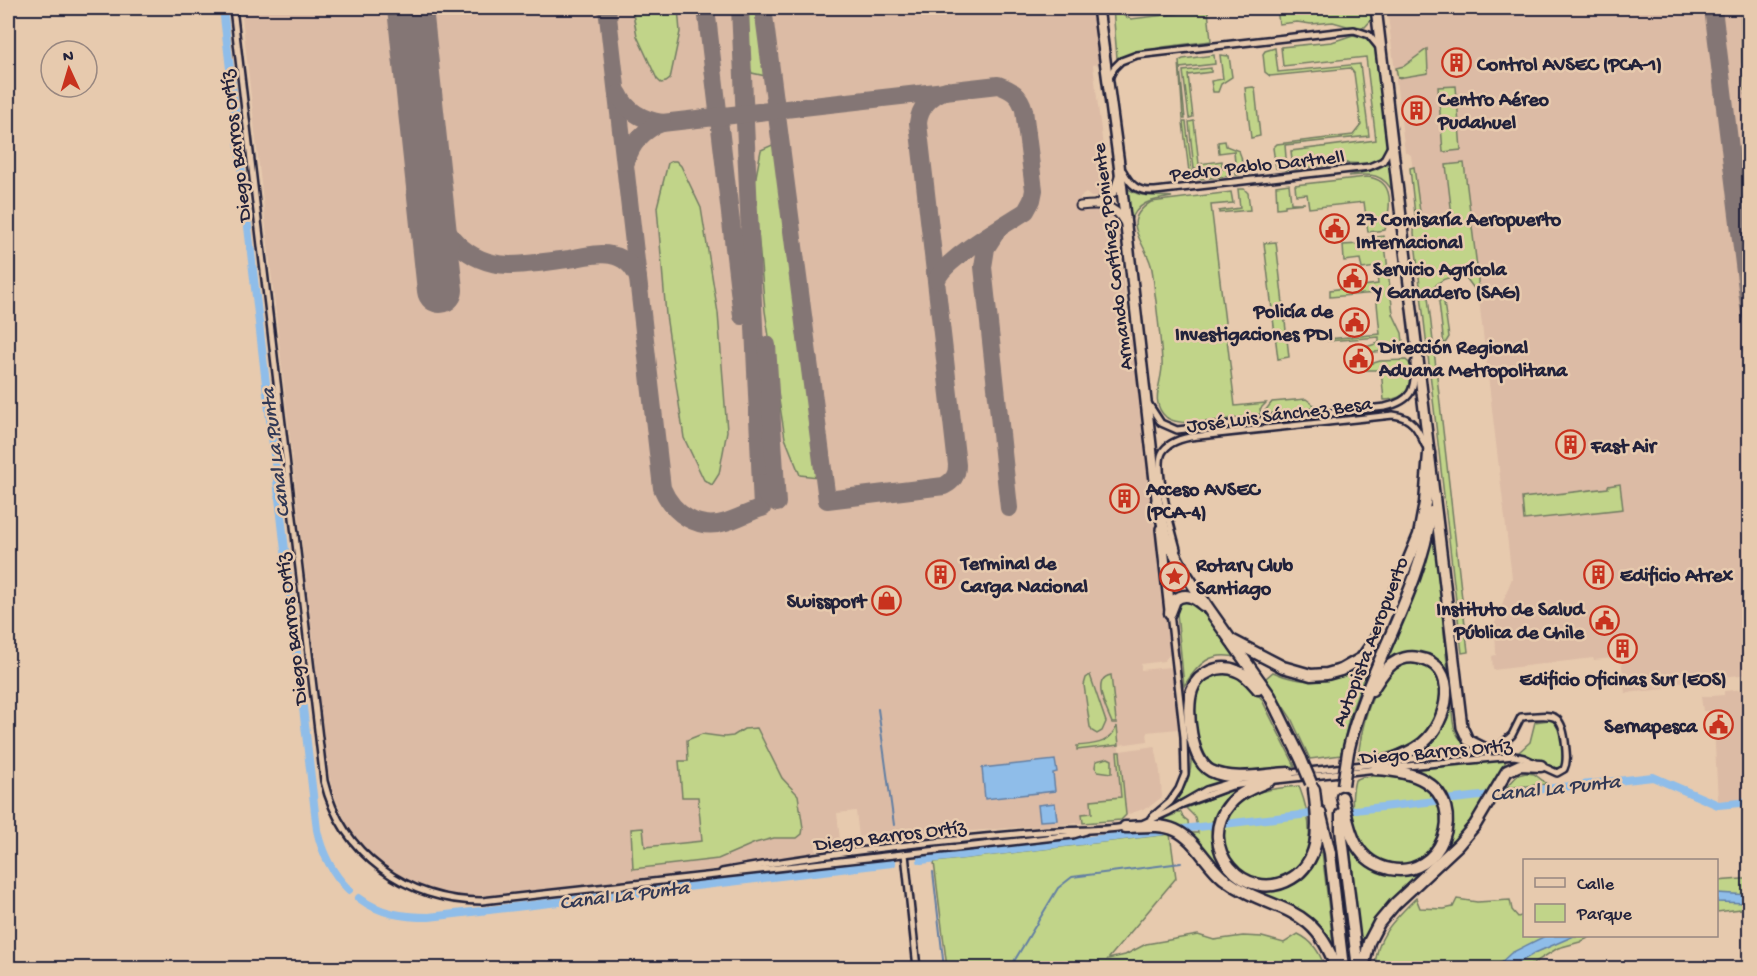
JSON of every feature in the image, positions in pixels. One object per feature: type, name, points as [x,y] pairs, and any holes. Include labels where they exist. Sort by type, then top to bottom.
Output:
[{"type":"highway","name":"Armando Cortínez Poniente","points":[[1098,8],[1170,614]]},
{"type":"highway","points":[[1376,8],[1462,727],[1468,740],[1488,750]]},
{"type":"highway","points":[[1231,640],[1284,668],[1311,675],[1334,673],[1362,658],[1376,638],[1419,535],[1425,503],[1429,453]]},
{"type":"highway","name":"Autopista Aeropuerto","points":[[1358,969],[1341,830],[1343,785],[1348,752],[1358,713],[1423,552],[1431,509],[1431,470]]},
{"type":"highway","points":[[1157,502],[1167,539],[1182,568],[1281,716],[1312,786],[1330,854],[1343,969]]},
{"type":"highway","points":[[1170,614],[1175,600],[1184,596],[1191,596],[1208,608]]},
{"type":"highway","points":[[1358,713],[1385,670],[1398,661],[1408,658],[1425,660],[1434,665],[1443,675],[1446,701],[1443,716],[1437,728],[1419,746],[1379,766]]},
{"type":"highway","points":[[1281,716],[1247,677],[1232,669],[1213,670],[1202,676],[1190,696],[1196,752],[1209,770],[1228,776],[1289,773]]},
{"type":"highway","points":[[1363,969],[1369,942],[1379,923],[1395,904],[1458,845],[1474,825],[1504,774],[1520,765],[1541,766]]},
{"type":"highway","points":[[1342,797],[1349,828],[1360,850],[1369,859],[1379,866],[1398,870],[1411,869],[1423,864],[1439,849],[1447,829],[1447,816],[1442,800],[1429,784],[1417,777],[1379,766]]},
{"type":"highway","points":[[1269,781],[1234,800],[1221,819],[1218,832],[1221,852],[1227,864],[1235,874],[1257,884],[1270,885],[1284,882],[1301,870],[1313,852],[1316,822],[1312,786]]},
{"type":"highway","points":[[1125,827],[1168,827],[1181,834],[1226,880],[1289,911],[1316,929],[1330,951],[1336,969]]},
{"type":"street","name":"Diego Barros Ortíz","points":[[233,8],[324,780],[330,802],[339,821],[364,853],[394,878],[429,894],[453,900],[499,900],[1073,835],[1086,831]]},
{"type":"street","points":[[1108,88],[1114,68],[1126,58],[1137,55],[1354,30],[1369,35],[1380,50]]},
{"type":"street","name":"Pedro Pablo Dartnell","points":[[1119,170],[1131,184],[1142,191],[1235,183],[1375,165],[1388,155],[1391,136]]},
{"type":"street","points":[[1080,206],[1102,202],[1114,192],[1119,170]]},
{"type":"street","points":[[1096,204],[1114,209],[1125,222]]},
{"type":"street","name":"José Luis Sánchez Besa","points":[[1146,398],[1161,423],[1177,430],[1385,407],[1400,402],[1412,392],[1415,382],[1415,343]]},
{"type":"street","name":"José Luis Sánchez Besa","points":[[1182,568],[1166,508],[1162,480],[1161,457],[1169,445],[1190,437],[1393,415],[1404,417],[1416,426],[1429,453]]},
{"type":"street","points":[[1142,824],[1162,810],[1179,789],[1185,774],[1184,737],[1170,614]]},
{"type":"street","name":"Diego Barros Ortíz","points":[[698,876],[796,860],[906,846],[1040,832],[1125,827],[1156,819],[1195,795],[1219,785],[1289,773],[1379,766],[1514,756],[1524,758],[1557,773],[1564,770],[1566,764],[1562,724],[1552,716],[1521,717],[1506,742],[1488,750],[1379,766],[1232,786],[1180,805]]},
{"type":"street","points":[[906,846],[917,969]]},
{"type":"shaded area","points":[[241,8],[1094,8],[1097,15],[1101,64],[1093,65],[1108,188],[1104,195],[1099,197],[1091,197],[1086,193],[1080,197],[1080,210],[1103,208],[1113,213],[1120,227],[1119,244],[1128,327],[1134,336],[1170,654],[1164,661],[1141,664],[1141,670],[1172,668],[1178,729],[1147,732],[1148,741],[1119,745],[1119,749],[1120,751],[1155,746],[1162,797],[1149,807],[1126,815],[1121,820],[942,833],[937,840],[882,846],[880,834],[859,837],[856,811],[837,813],[840,840],[816,842],[816,854],[709,870],[493,895],[457,896],[429,889],[397,875],[370,854],[347,825],[333,792],[328,772]]},
{"type":"shaded area","points":[[1387,8],[1749,8],[1749,674],[1679,682],[1678,680],[1677,682],[1665,681],[1665,689],[1625,693],[1621,657],[1594,660],[1593,658],[1493,670],[1492,656],[1496,655],[1495,623],[1512,578],[1476,274],[1419,221],[1411,155],[1405,152]]},
{"type":"shaded area","points":[[1745,689],[1746,693],[1750,693],[1749,799],[1718,801],[1714,727],[1709,727],[1708,718],[1712,717],[1711,711],[1703,711],[1701,697],[1724,695],[1724,691]]},
{"type":"green space","points":[[632,8],[678,8],[680,32],[670,79],[666,82],[661,83],[657,79],[637,36]]},
{"type":"green space","points":[[732,8],[762,8],[770,77],[752,73],[737,37]]},
{"type":"green space","points":[[1113,8],[1123,8],[1124,16],[1131,19],[1208,10],[1211,41],[1163,47],[1117,58]]},
{"type":"green space","points":[[1277,8],[1373,8],[1374,17],[1365,27],[1333,22],[1279,24]]},
{"type":"green space","points":[[1741,8],[1749,8],[1749,123],[1742,62]]},
{"type":"green space","points":[[1353,35],[1368,38],[1376,48],[1388,148],[1378,161],[1370,164],[1345,163],[1293,169],[1291,151],[1376,140],[1366,57],[1283,66],[1281,47],[1332,42]]},
{"type":"green space","points":[[1275,48],[1278,72],[1360,64],[1369,136],[1285,145],[1287,170],[1276,168],[1273,148],[1277,144],[1353,135],[1361,125],[1354,73],[1350,68],[1270,76],[1265,72],[1263,54]]},
{"type":"green space","points":[[1427,49],[1428,73],[1398,78],[1396,68],[1404,66]]},
{"type":"green space","points":[[1214,55],[1215,64],[1180,68],[1185,119],[1183,119],[1179,61]]},
{"type":"green space","points":[[1220,55],[1229,56],[1232,77],[1221,84],[1218,92],[1213,92],[1211,81],[1223,79]]},
{"type":"green space","points":[[1211,68],[1211,72],[1188,75],[1193,117],[1189,118],[1183,71]]},
{"type":"green space","points":[[1456,86],[1461,150],[1443,152],[1438,87]]},
{"type":"green space","points":[[1245,88],[1255,88],[1260,136],[1251,138]]},
{"type":"green space","points":[[1194,121],[1199,164],[1222,161],[1222,166],[1194,169],[1189,122]]},
{"type":"green space","points":[[1183,122],[1186,122],[1192,172],[1230,168],[1230,176],[1190,180]]},
{"type":"green space","points":[[1225,141],[1226,146],[1239,151],[1242,166],[1239,175],[1236,175],[1234,151],[1219,153],[1218,142]]},
{"type":"green space","points":[[777,143],[818,477],[800,475],[785,438],[765,311],[754,187],[761,150]]},
{"type":"green space","points":[[1392,157],[1394,194],[1385,182],[1375,176],[1348,176],[1383,166]]},
{"type":"green space","points":[[676,161],[681,166],[701,208],[718,313],[727,431],[719,474],[712,485],[704,480],[684,438],[666,315],[657,207],[668,163]]},
{"type":"green space","points":[[1464,163],[1478,275],[1478,294],[1467,279],[1454,277],[1439,282],[1428,297],[1468,652],[1462,653],[1414,233],[1415,215],[1410,168],[1414,167],[1421,219],[1452,215],[1446,165]]},
{"type":"green space","points":[[1366,177],[1383,183],[1387,189],[1389,205],[1385,230],[1368,232],[1364,202],[1309,208],[1307,194],[1296,195],[1295,185]]},
{"type":"green space","points":[[1289,184],[1291,203],[1305,203],[1277,208],[1276,186]]},
{"type":"green space","points":[[1126,187],[1142,195],[1172,197],[1158,199],[1141,206],[1130,223]]},
{"type":"green space","points":[[1238,189],[1244,189],[1248,193],[1250,210],[1219,213],[1219,211],[1240,208]]},
{"type":"green space","points":[[1231,192],[1233,203],[1211,205],[1235,406],[1266,403],[1260,409],[1261,414],[1211,422],[1173,421],[1166,417],[1158,404],[1162,361],[1153,274],[1135,224],[1142,209],[1151,202]]},
{"type":"green space","points":[[1384,236],[1393,314],[1402,333],[1404,350],[1359,353],[1359,349],[1379,343],[1379,337],[1328,341],[1328,339],[1380,334],[1376,293],[1330,297],[1330,290],[1378,284],[1376,267],[1362,269],[1360,259],[1344,261],[1343,245],[1360,244],[1360,239]]},
{"type":"green space","points":[[1276,242],[1289,357],[1278,359],[1264,243]]},
{"type":"green space","points":[[1443,296],[1449,337],[1444,345],[1439,302]]},
{"type":"green space","points":[[1406,360],[1410,364],[1409,385],[1404,394],[1393,399],[1384,400],[1381,370],[1361,370],[1361,367],[1380,361]]},
{"type":"green space","points":[[1306,399],[1314,405],[1314,408],[1266,414],[1265,411],[1272,402]]},
{"type":"green space","points":[[1620,484],[1623,509],[1524,520],[1522,498],[1608,488],[1608,486]]},
{"type":"green space","points":[[1434,534],[1453,722],[1458,736],[1469,747],[1409,756],[1435,736],[1445,723],[1449,707],[1447,696],[1431,658],[1418,653],[1406,654],[1383,666]]},
{"type":"green space","points":[[1184,601],[1199,607],[1239,658],[1220,656],[1206,661],[1194,671],[1184,686],[1177,613],[1180,604]]},
{"type":"green space","points":[[1414,662],[1427,667],[1435,675],[1440,685],[1442,696],[1436,720],[1419,739],[1405,747],[1358,758],[1367,714],[1379,686],[1400,666]]},
{"type":"green space","points":[[1358,668],[1366,672],[1349,718],[1341,755],[1310,759],[1291,718],[1265,679],[1273,672],[1295,679],[1327,679]]},
{"type":"green space","points":[[1217,673],[1240,677],[1261,698],[1295,766],[1234,771],[1216,767],[1209,761],[1199,742],[1194,704],[1199,683]]},
{"type":"green space","points":[[1090,675],[1106,722],[1102,731],[1097,734],[1090,727],[1084,685],[1086,678]]},
{"type":"green space","points":[[1111,675],[1117,723],[1112,723],[1101,689],[1102,682]]},
{"type":"green space","points":[[1549,720],[1556,723],[1561,740],[1562,763],[1561,767],[1557,768],[1533,761],[1519,752],[1530,742],[1535,722]]},
{"type":"green space","points":[[1117,726],[1119,745],[1077,750],[1077,746],[1095,744],[1110,737]]},
{"type":"green space","points":[[757,728],[782,778],[798,795],[802,834],[797,838],[774,838],[755,843],[718,859],[633,869],[631,829],[643,828],[645,847],[702,841],[698,797],[682,797],[679,761],[688,761],[687,740],[702,734],[733,736],[744,729]]},
{"type":"green space","points":[[1117,752],[1120,752],[1126,815],[1121,820],[1083,823],[1082,814],[1092,813],[1091,800],[1121,797]]},
{"type":"green space","points":[[1193,752],[1219,779],[1219,782],[1178,801],[1188,778]]},
{"type":"green space","points":[[1108,758],[1112,760],[1112,773],[1098,771],[1095,767],[1096,761]]},
{"type":"green space","points":[[1504,759],[1506,761],[1474,816],[1448,849],[1445,848],[1452,821],[1447,798],[1432,781],[1407,769]]},
{"type":"green space","points":[[1534,774],[1547,784],[1506,788],[1518,775]]},
{"type":"green space","points":[[1392,775],[1428,786],[1440,807],[1443,819],[1440,836],[1433,847],[1421,859],[1406,865],[1394,865],[1381,861],[1371,854],[1357,832],[1354,819],[1352,806],[1355,780],[1362,777]]},
{"type":"green space","points":[[1299,786],[1304,799],[1309,828],[1306,855],[1299,866],[1288,875],[1264,881],[1244,876],[1230,863],[1224,848],[1223,825],[1229,811],[1245,797],[1256,793]]},
{"type":"green space","points":[[1232,790],[1233,795],[1212,821],[1215,855],[1229,874],[1226,875],[1186,834],[1186,828],[1155,822],[1181,812],[1188,821],[1189,833],[1198,833],[1195,817],[1186,808]]},
{"type":"green space","points":[[1170,834],[1176,878],[1108,959],[1125,955],[1146,944],[1198,935],[1214,940],[1243,936],[1262,937],[1284,943],[1298,934],[1315,948],[1325,968],[947,968],[934,862]]},
{"type":"green space","points":[[1350,848],[1385,873],[1405,875],[1428,868],[1399,892],[1382,910],[1364,941],[1360,939]]},
{"type":"green space","points":[[1322,852],[1333,943],[1330,944],[1317,926],[1308,919],[1257,893],[1258,891],[1288,888],[1296,884],[1310,871],[1319,853]]},
{"type":"green space","points":[[1749,879],[1749,908],[1718,912],[1718,881]]},
{"type":"green space","points":[[1416,898],[1420,908],[1444,909],[1453,907],[1457,899],[1477,902],[1510,900],[1512,910],[1518,917],[1523,915],[1523,937],[1590,937],[1558,948],[1526,968],[1375,968],[1379,947],[1394,921]]},
{"type":"water","points":[[1055,760],[1057,772],[1053,773],[1055,791],[985,799],[982,768]]},
{"type":"water","points":[[1055,803],[1057,820],[1040,821],[1038,805]]},
{"type":"water","points":[[1718,893],[1749,895],[1749,903],[1718,902]]},
{"type":"water","points":[[1543,937],[1572,937],[1535,953],[1510,968],[1495,968],[1511,953]]},
{"type":"waterway","name":"Canal La Punta","points":[[223,8],[317,830],[329,863],[349,890]]},
{"type":"waterway","points":[[878,709],[894,825]]},
{"type":"waterway","name":"Canal La Punta","points":[[1355,810],[1653,777],[1718,805],[1750,802]]},
{"type":"waterway","name":"Canal La Punta","points":[[921,860],[1309,814]]},
{"type":"waterway","name":"Canal La Punta","points":[[359,898],[375,908],[392,913],[429,917],[892,863]]},
{"type":"waterway","points":[[1010,968],[1058,888],[1072,877],[1181,863]]},
{"type":"waterway","points":[[933,872],[944,968]]},
{"type":"taxiway","points":[[607,8],[662,488],[680,513],[696,522],[706,524],[731,520],[762,508],[740,8]]},
{"type":"taxiway","points":[[706,8],[742,316]]},
{"type":"taxiway","points":[[763,8],[827,500],[944,486],[952,480],[956,472],[918,123],[927,102],[946,90]]},
{"type":"taxiway","points":[[1713,8],[1750,314]]},
{"type":"taxiway","points":[[619,94],[626,106],[636,114],[662,123],[998,85],[1011,91],[1018,97],[1024,110],[1034,190],[1032,200],[1026,211],[963,253],[942,272],[937,280]]},
{"type":"taxiway","points":[[626,162],[639,138],[649,129],[662,123]]},
{"type":"taxiway","points":[[431,192],[435,207],[448,232],[457,243],[480,259],[517,265],[606,254],[624,260],[631,266],[638,278]]},
{"type":"taxiway","points":[[995,234],[986,248],[983,267],[1009,508]]},
{"type":"taxiway","points":[[762,483],[767,496],[777,503],[767,345]]},
{"type":"runway","points":[[410,8],[440,290]]},
{"type":"place","name":"Control AVSEC (PCA-1)","points":[[1456,63]]},
{"type":"place","name":"Centro Aéreo Pudahuel","points":[[1417,110]]},
{"type":"place","name":"27 Comisaría Aeropuerto Internacional","points":[[1335,229]]},
{"type":"place","name":"Servicio Agrícola Y Ganadero (SAG)","points":[[1352,279]]},
{"type":"place","name":"Policía de Investigaciones PDI","points":[[1354,322]]},
{"type":"place","name":"Dirección Regional Aduana Metropolitana","points":[[1358,358]]},
{"type":"place","name":"Fast Air","points":[[1570,445]]},
{"type":"place","name":"Acceso AVSEC (PCA-4)","points":[[1125,499]]},
{"type":"place","name":"Terminal de Carga Nacional","points":[[940,574]]},
{"type":"place","name":"Edificio Atrex","points":[[1599,574]]},
{"type":"place","name":"Rotary Club Santiago","points":[[1175,576]]},
{"type":"place","name":"Swissport","points":[[887,600]]},
{"type":"place","name":"Instituto de Salud Pública de Chile","points":[[1605,620]]},
{"type":"place","name":"Edificio Oficinas Sur (EOS)","points":[[1623,648]]},
{"type":"place","name":"Sernapesca","points":[[1718,725]]}]
